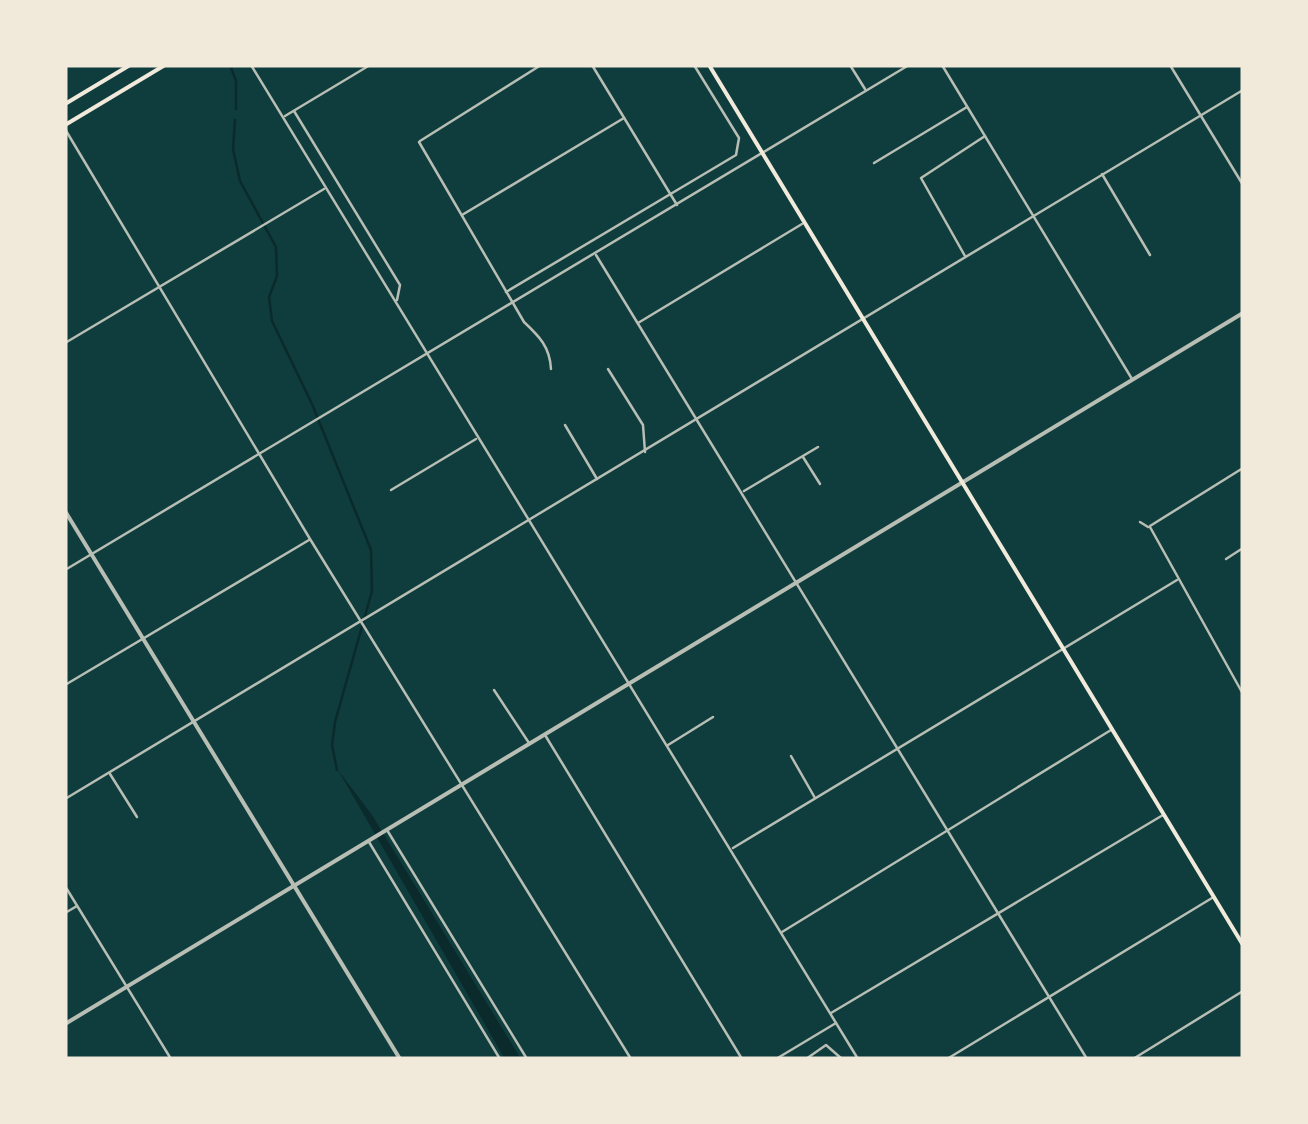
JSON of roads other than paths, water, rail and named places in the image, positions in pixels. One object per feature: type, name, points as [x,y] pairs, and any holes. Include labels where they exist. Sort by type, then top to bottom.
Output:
[{"type":"main road","points":[[65,104],[130,65]]},
{"type":"main road","points":[[65,127],[164,65]]},
{"type":"main road","points":[[709,65],[1243,945]]},
{"type":"street","points":[[251,65],[858,1059]]},
{"type":"street","points":[[283,117],[370,65]]},
{"type":"street","points":[[540,65],[416,142],[506,292],[542,340],[550,354],[551,369]]},
{"type":"street","points":[[592,65],[677,204]]},
{"type":"street","points":[[506,292],[739,151],[739,138],[694,65]]},
{"type":"street","points":[[850,65],[866,92]]},
{"type":"street","points":[[65,570],[910,65]]},
{"type":"street","points":[[942,65],[1132,379]]},
{"type":"street","points":[[1170,65],[1243,185]]},
{"type":"street","points":[[65,799],[1243,90]]},
{"type":"street","points":[[874,163],[968,106]]},
{"type":"street","points":[[294,111],[400,285],[396,303]]},
{"type":"street","points":[[460,216],[624,118]]},
{"type":"street","points":[[65,127],[310,539],[631,1059]]},
{"type":"street","points":[[966,257],[921,178],[986,136]]},
{"type":"street","points":[[1102,172],[1150,255]]},
{"type":"street","points":[[65,343],[326,189]]},
{"type":"street","points":[[636,324],[806,222]]},
{"type":"street","points":[[595,254],[789,573],[798,580],[1087,1059]]},
{"type":"street","points":[[65,1024],[1243,313]]},
{"type":"street","points":[[608,369],[642,425],[645,452]]},
{"type":"street","points":[[565,425],[598,480]]},
{"type":"street","points":[[390,490],[478,438]]},
{"type":"street","points":[[743,492],[818,447]]},
{"type":"street","points":[[802,456],[820,484]]},
{"type":"street","points":[[1150,527],[1243,468]]},
{"type":"street","points":[[65,511],[400,1059]]},
{"type":"street","points":[[1140,522],[1150,527],[1243,694]]},
{"type":"street","points":[[65,685],[310,539]]},
{"type":"street","points":[[1226,558],[1243,548]]},
{"type":"street","points":[[731,849],[1177,580]]},
{"type":"street","points":[[494,690],[529,744]]},
{"type":"street","points":[[668,744],[714,717]]},
{"type":"street","points":[[782,932],[1112,729]]},
{"type":"street","points":[[544,734],[742,1059]]},
{"type":"street","points":[[791,756],[815,798]]},
{"type":"street","points":[[109,772],[138,817]]},
{"type":"street","points":[[832,1013],[1164,814]]},
{"type":"street","points":[[385,831],[527,1059]]},
{"type":"street","points":[[369,841],[500,1059]]},
{"type":"street","points":[[65,886],[171,1059]]},
{"type":"street","points":[[947,1059],[1214,897]]},
{"type":"street","points":[[65,913],[78,906]]},
{"type":"street","points":[[1133,1059],[1243,991]]},
{"type":"street","points":[[776,1059],[837,1022]]},
{"type":"street","points":[[807,1059],[826,1045],[842,1059]]},
{"type":"water","points":[[338,770],[372,815],[521,1059],[505,1059]]},
{"type":"waterway","points":[[230,65],[236,81],[236,109]]},
{"type":"waterway","points":[[235,120],[233,149],[240,181],[276,247],[277,276],[269,297],[272,321],[312,404],[371,550],[372,591],[335,722],[332,745],[337,770]]}]
